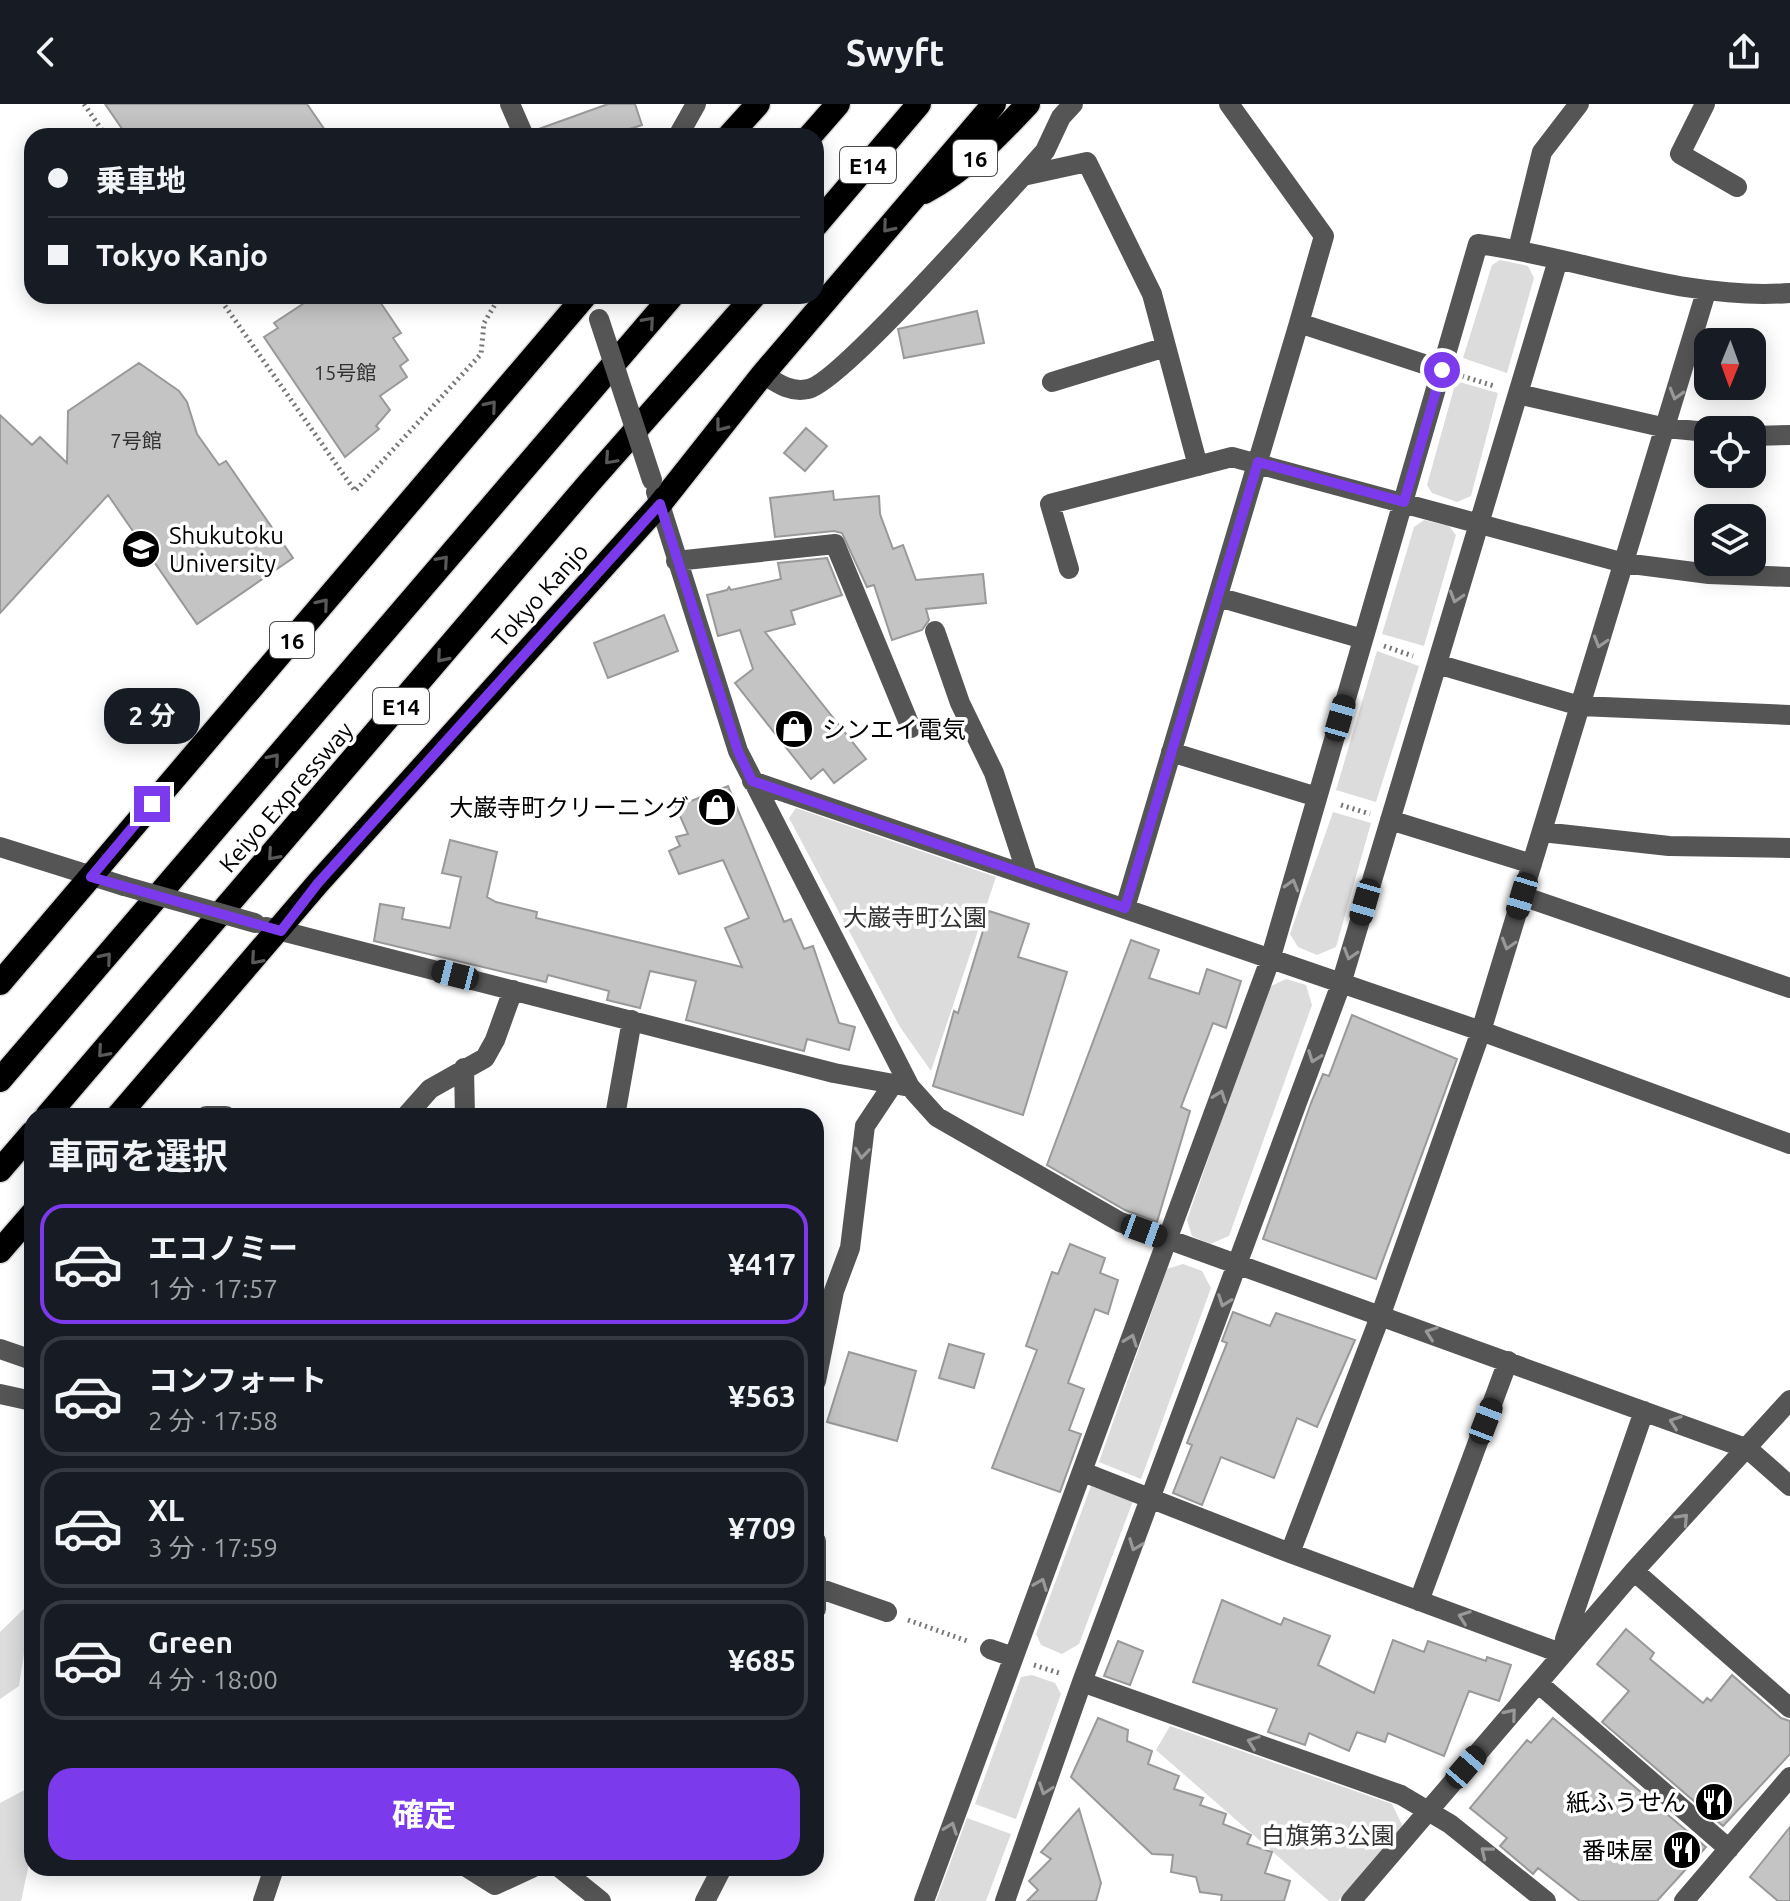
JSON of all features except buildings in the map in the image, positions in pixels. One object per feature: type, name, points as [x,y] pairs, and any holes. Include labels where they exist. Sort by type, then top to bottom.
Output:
[{"type":"highway","points":[[736,128],[758,104]]},
{"type":"highway","name":"E14","points":[[817,128],[838,104]]},
{"type":"highway","name":"E14","points":[[824,216],[919,104]]},
{"type":"highway","name":"Tokyo Kanjo","points":[[824,302],[994,104]]},
{"type":"highway","name":"16","points":[[912,199],[952,178],[1028,104]]},
{"type":"highway","name":"16","points":[[0,983],[578,304]]},
{"type":"highway","name":"Keiyo Expressway","points":[[0,1080],[665,304]]},
{"type":"highway","name":"Keiyo Expressway","points":[[54,1108],[589,483],[747,304]]},
{"type":"highway","name":"Tokyo Kanjo","points":[[125,1108],[281,931],[329,871],[660,504],[823,304]]},
{"type":"highway","points":[[0,1170],[24,1142]]},
{"type":"highway","points":[[0,1251],[24,1223]]},
{"type":"street","points":[[510,104],[520,128]]},
{"type":"street","points":[[682,128],[696,104]]},
{"type":"street","points":[[763,374],[781,386],[796,390],[811,389],[823,382],[886,324],[1023,176],[1045,151],[1061,117],[1073,104]]},
{"type":"street","points":[[1125,908],[1324,236],[1229,104]]},
{"type":"street","points":[[1518,249],[1542,152],[1579,104]]},
{"type":"street","points":[[1705,104],[1680,154],[1737,187]]},
{"type":"street","points":[[1023,176],[1087,162],[1152,294],[1198,466]]},
{"type":"street","points":[[924,1901],[1270,960],[1478,244],[1518,249],[1706,292],[1790,293]]},
{"type":"street","points":[[1005,1901],[1082,1682],[1153,1499],[1341,984],[1558,260]]},
{"type":"street","points":[[1290,1553],[1381,1314],[1481,1031],[1706,292]]},
{"type":"street","points":[[594,304],[738,751],[901,1085],[937,1117],[1120,1222],[1748,1449],[1790,1486]]},
{"type":"street","points":[[1299,323],[1442,370]]},
{"type":"street","points":[[1052,382],[1166,347]]},
{"type":"street","points":[[1518,394],[1666,428],[1694,431]]},
{"type":"street","points":[[1766,436],[1790,435]]},
{"type":"street","points":[[1069,569],[1050,504],[1232,457],[1624,563],[1709,574],[1790,577]]},
{"type":"street","points":[[676,561],[835,544],[911,728]]},
{"type":"street","points":[[1218,597],[1363,639]]},
{"type":"street","points":[[935,631],[960,703],[994,773],[1027,874]]},
{"type":"street","points":[[1437,664],[1580,706],[1790,715]]},
{"type":"street","points":[[1171,752],[1317,797]]},
{"type":"street","points":[[752,781],[1481,1031],[1790,1144]]},
{"type":"street","points":[[1390,820],[1532,864]]},
{"type":"street","points":[[1542,832],[1669,846],[1790,848]]},
{"type":"street","points":[[0,847],[91,877],[281,931],[834,1073],[901,1085]]},
{"type":"street","points":[[1522,896],[1790,988]]},
{"type":"street","points":[[413,1108],[430,1089],[485,1058],[513,990]]},
{"type":"street","points":[[616,1108],[632,1020]]},
{"type":"street","points":[[464,1068],[465,1108]]},
{"type":"street","points":[[824,1341],[834,1291],[850,1248],[865,1126],[901,1085]]},
{"type":"street","points":[[0,1349],[24,1357]]},
{"type":"street","points":[[1419,1601],[1508,1361]]},
{"type":"street","points":[[0,1394],[24,1399]]},
{"type":"street","points":[[1351,1901],[1634,1571],[1790,1400]]},
{"type":"street","points":[[1563,1654],[1565,1639],[1644,1411]]},
{"type":"street","points":[[1083,1472],[1563,1654]]},
{"type":"street","points":[[1634,1571],[1790,1708]]},
{"type":"street","points":[[824,1590],[887,1612]]},
{"type":"street","points":[[990,1649],[1013,1657]]},
{"type":"street","points":[[1082,1682],[1401,1795],[1430,1810],[1546,1901]]},
{"type":"street","points":[[1538,1683],[1729,1849]]},
{"type":"street","points":[[1684,1901],[1790,1777]]},
{"type":"street","points":[[263,1901],[271,1876]]},
{"type":"street","points":[[481,1876],[495,1885],[515,1876]]},
{"type":"street","points":[[570,1876],[601,1901]]},
{"type":"street","points":[[705,1901],[718,1876]]},
{"type":"path","points":[[84,104],[100,128]]},
{"type":"path","points":[[224,304],[355,491],[481,354],[484,323],[495,304]]},
{"type":"path","points":[[1442,370],[1518,394]]},
{"type":"path","points":[[1363,639],[1437,664]]},
{"type":"path","points":[[1317,797],[1390,820]]},
{"type":"path","points":[[887,1612],[990,1649]]},
{"type":"path","points":[[1013,1657],[1082,1682]]},
{"type":"green space","points":[[1500,260],[1528,266],[1534,278],[1507,373],[1463,358],[1492,265]]},
{"type":"green space","points":[[1456,381],[1498,393],[1471,496],[1457,502],[1432,493],[1427,485]]},
{"type":"green space","points":[[1424,520],[1449,526],[1456,535],[1424,646],[1382,634],[1414,527]]},
{"type":"green space","points":[[1377,651],[1419,666],[1376,802],[1336,790]]},
{"type":"green space","name":"大巌寺町公園","points":[[796,808],[996,877],[931,1071],[900,1027],[789,818]]},
{"type":"green space","points":[[1333,812],[1371,823],[1336,947],[1317,955],[1298,947],[1290,934]]},
{"type":"green space","points":[[1286,979],[1306,985],[1312,1005],[1229,1236],[1210,1244],[1192,1236],[1187,1220],[1267,988]]},
{"type":"green space","points":[[1183,1264],[1202,1271],[1211,1288],[1141,1479],[1099,1462],[1167,1269]]},
{"type":"green space","points":[[1091,1486],[1133,1501],[1079,1644],[1062,1654],[1041,1645],[1036,1634]]},
{"type":"green space","points":[[24,1609],[24,1653],[19,1686],[0,1699],[0,1632]]},
{"type":"green space","points":[[1032,1675],[1055,1683],[1061,1694],[1016,1819],[975,1804],[1021,1677]]},
{"type":"green space","name":"白旗第3公園","points":[[1170,1726],[1392,1804],[1403,1827],[1338,1901],[1329,1901],[1156,1750]]},
{"type":"green space","points":[[24,1790],[26,1876],[21,1901],[0,1901],[0,1803]]},
{"type":"green space","points":[[967,1818],[1011,1834],[986,1901],[936,1901]]},
{"type":"place","name":"Shukutoku University","points":[[141,549]]},
{"type":"place","name":"シンエイ電気","points":[[794,729]]},
{"type":"place","name":"大巌寺町クリーニング","points":[[717,807]]},
{"type":"place","name":"紙ふうせん","points":[[1714,1802]]},
{"type":"place","name":"番味屋","points":[[1682,1850]]},
{"type":"route","points":[[152,804],[91,877],[281,931],[318,883],[660,504],[738,751],[752,781],[1125,908],[1258,462],[1404,502],[1442,370]]}]
